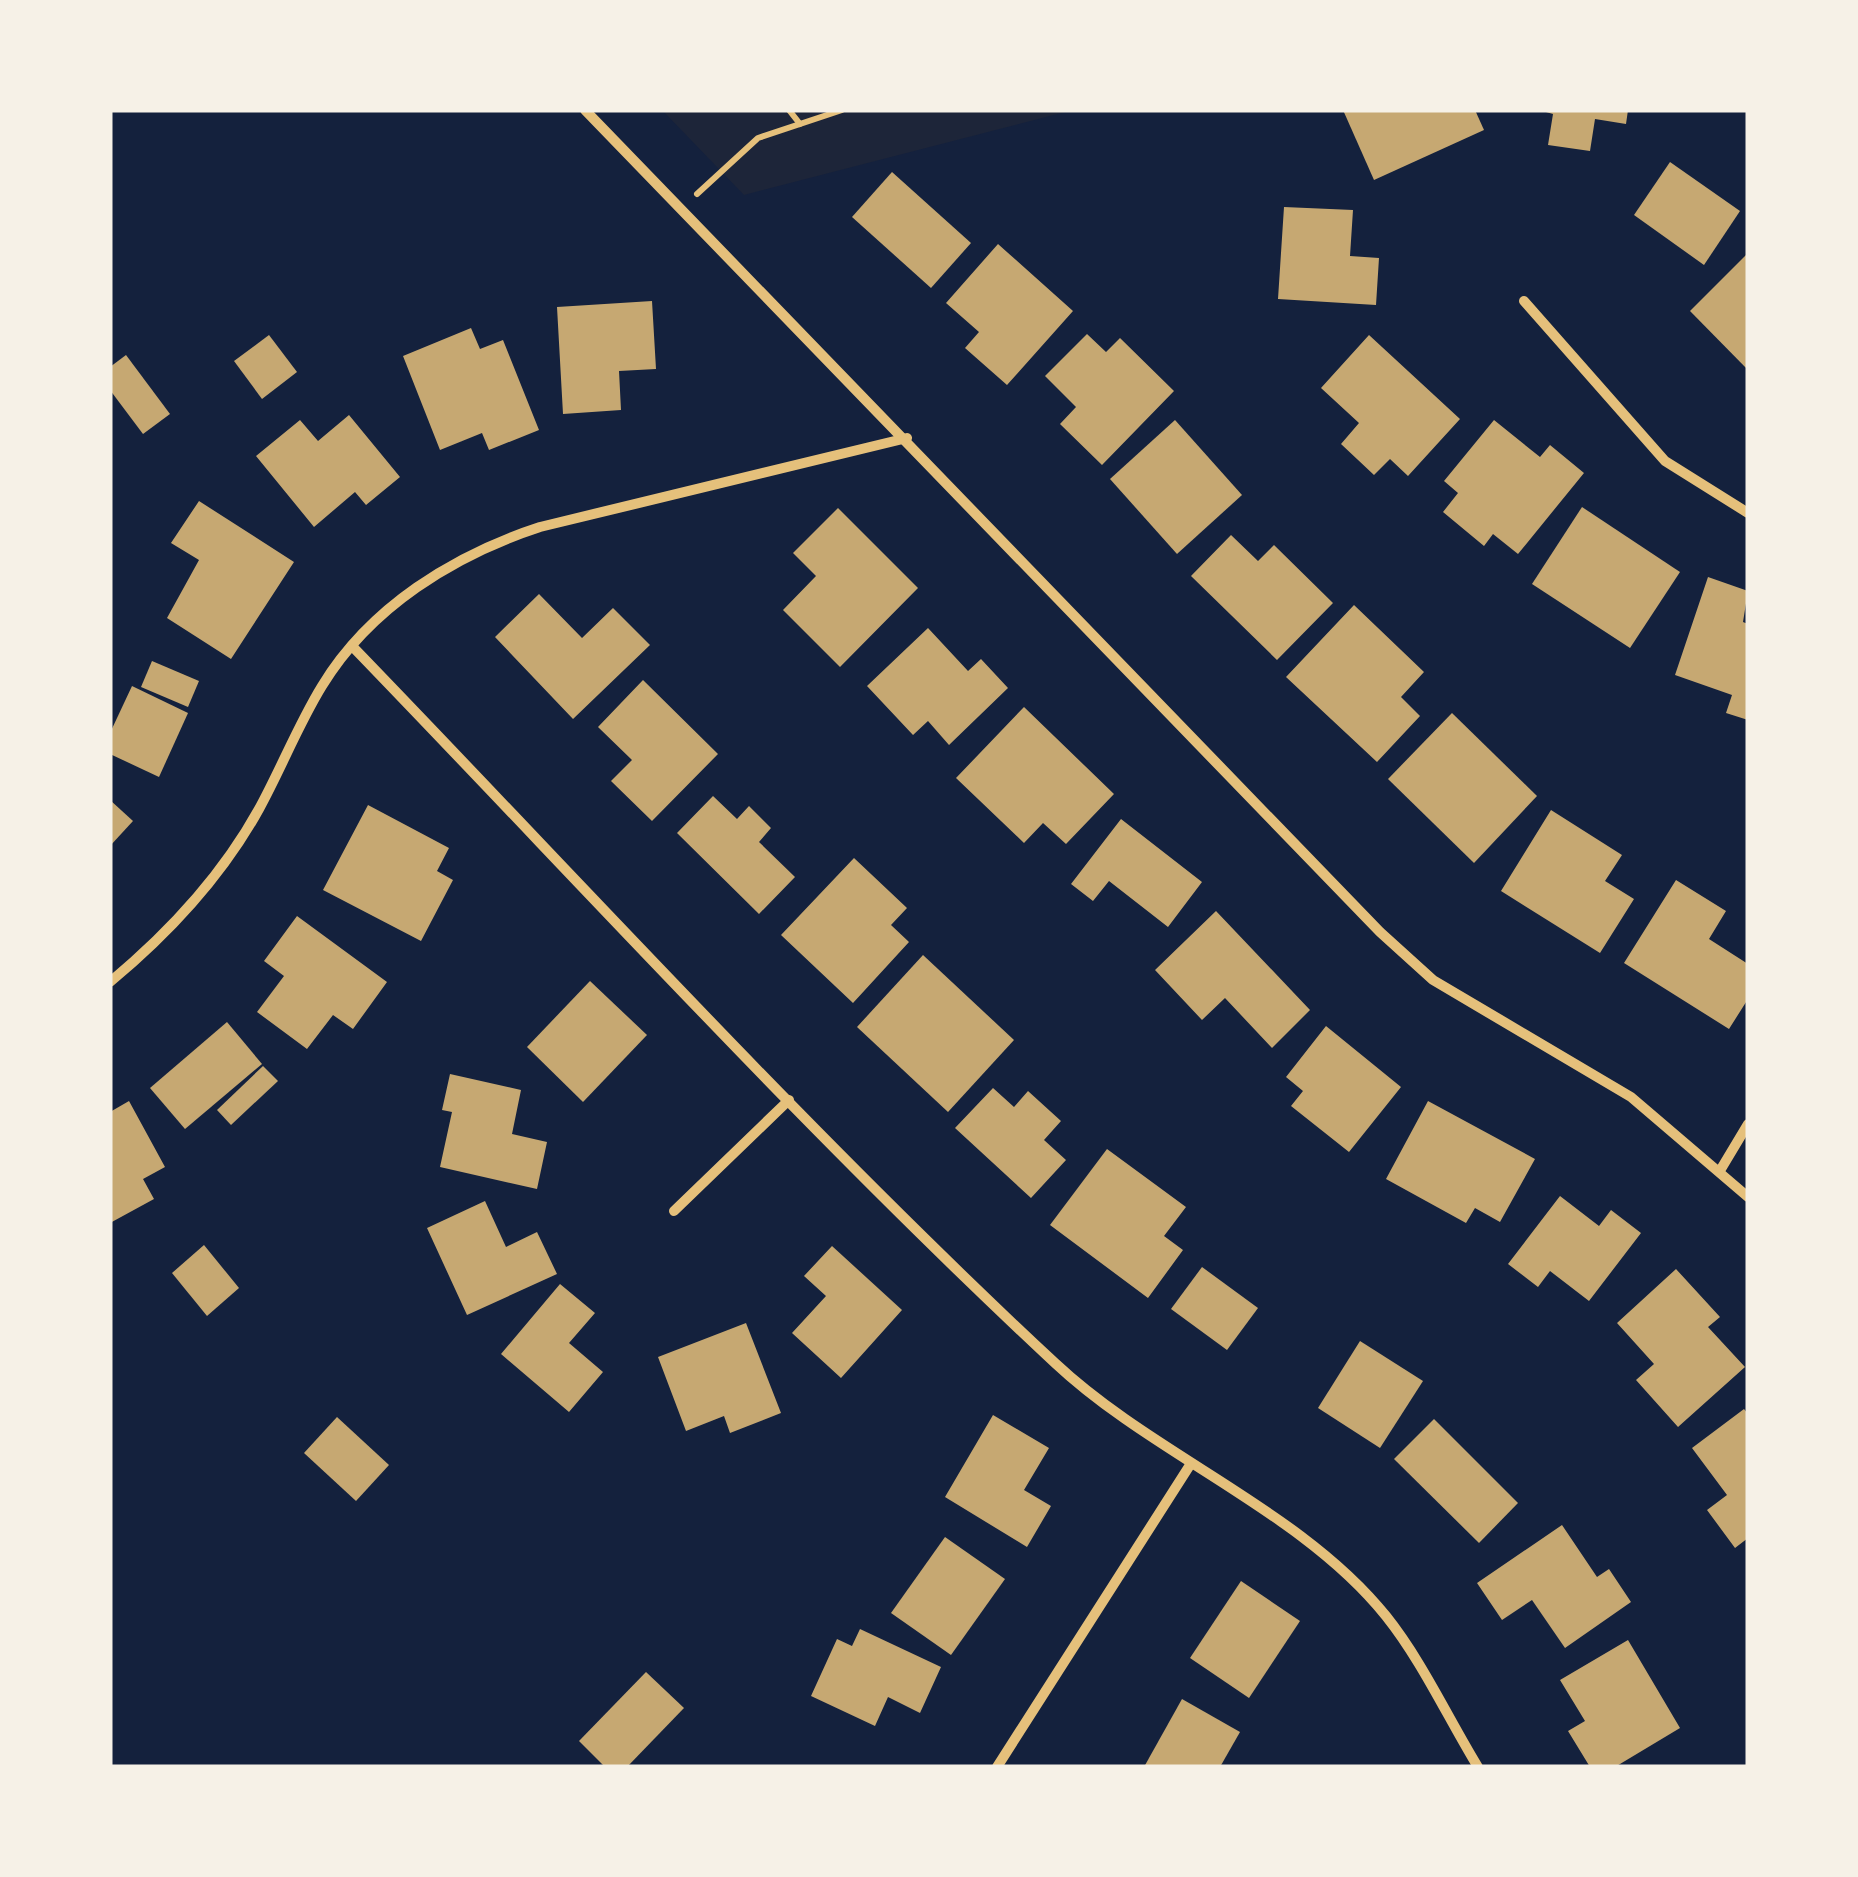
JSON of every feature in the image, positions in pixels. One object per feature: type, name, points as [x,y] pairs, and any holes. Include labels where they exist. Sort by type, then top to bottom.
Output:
[{"type":"street","points":[[586,110],[907,438],[1380,932],[1433,980],[1631,1097],[1748,1197]]},
{"type":"street","points":[[1524,301],[1665,461],[1748,513]]},
{"type":"street","points":[[110,982],[186,911],[225,862],[258,810],[322,685],[352,646],[372,623],[433,574],[503,539],[907,438]]},
{"type":"street","points":[[352,646],[789,1100],[1058,1366],[1190,1466],[1296,1535],[1386,1616],[1478,1767]]},
{"type":"street","points":[[674,1211],[789,1100]]},
{"type":"street","points":[[1721,1170],[1748,1124]]},
{"type":"street","points":[[997,1767],[1190,1466]]},
{"type":"path","points":[[789,110],[800,124]]},
{"type":"path","points":[[682,208],[758,138],[842,110]]},
{"type":"shaded area","points":[[662,110],[1073,110],[744,195]]},
{"type":"building","points":[[1343,110],[1475,110],[1484,130],[1374,180]]},
{"type":"building","points":[[1539,110],[1628,110],[1626,124],[1595,119],[1590,151],[1548,145],[1553,114]]},
{"type":"building","points":[[1670,162],[1740,211],[1704,265],[1634,215]]},
{"type":"building","points":[[892,172],[971,243],[931,288],[852,217]]},
{"type":"building","points":[[1284,207],[1353,210],[1350,256],[1379,258],[1376,305],[1278,299]]},
{"type":"building","points":[[998,244],[1073,311],[1007,385],[965,348],[979,332],[946,303]]},
{"type":"building","points":[[1748,253],[1748,370],[1690,311]]},
{"type":"building","points":[[652,301],[656,369],[619,371],[621,410],[563,414],[557,307]]},
{"type":"building","points":[[471,328],[480,349],[503,340],[539,430],[489,450],[482,433],[440,450],[403,356]]},
{"type":"building","points":[[1087,334],[1106,352],[1120,338],[1174,391],[1102,465],[1060,424],[1076,407],[1045,376]]},
{"type":"building","points":[[269,335],[297,372],[262,399],[234,361]]},
{"type":"building","points":[[1369,335],[1460,419],[1408,476],[1390,459],[1374,475],[1341,444],[1359,423],[1321,388]]},
{"type":"building","points":[[126,355],[170,414],[143,434],[110,390],[110,367]]},
{"type":"building","points":[[349,415],[400,477],[366,505],[355,492],[314,527],[256,456],[300,420],[318,441]]},
{"type":"building","points":[[1175,420],[1242,495],[1177,554],[1110,479]]},
{"type":"building","points":[[1494,420],[1540,457],[1550,445],[1584,473],[1518,554],[1493,534],[1484,546],[1443,512],[1458,493],[1444,481]]},
{"type":"building","points":[[199,501],[294,562],[231,659],[167,618],[199,560],[171,543]]},
{"type":"building","points":[[1582,507],[1680,572],[1630,648],[1532,584]]},
{"type":"building","points":[[838,508],[918,588],[840,667],[783,610],[816,576],[793,553]]},
{"type":"building","points":[[1231,535],[1258,561],[1274,545],[1333,603],[1277,660],[1191,576]]},
{"type":"building","points":[[1708,577],[1748,591],[1743,622],[1748,624],[1748,720],[1726,713],[1732,695],[1675,675]]},
{"type":"building","points":[[539,594],[582,638],[613,608],[650,645],[573,719],[495,637]]},
{"type":"building","points":[[1354,605],[1424,672],[1401,697],[1420,716],[1377,762],[1286,677]]},
{"type":"building","points":[[928,628],[968,671],[981,659],[1008,688],[949,745],[928,721],[913,735],[867,686]]},
{"type":"building","points":[[152,661],[199,681],[188,707],[141,687]]},
{"type":"building","points":[[643,680],[718,754],[652,821],[611,781],[632,760],[598,727]]},
{"type":"building","points":[[132,686],[188,713],[159,777],[110,754],[110,733]]},
{"type":"building","points":[[1024,707],[1114,794],[1066,844],[1043,823],[1024,843],[956,778]]},
{"type":"building","points":[[1452,713],[1537,796],[1474,863],[1388,779]]},
{"type":"building","points":[[713,796],[737,819],[749,806],[771,828],[759,842],[795,877],[759,914],[677,833]]},
{"type":"building","points":[[110,800],[133,821],[110,846]]},
{"type":"building","points":[[368,805],[449,848],[437,871],[453,880],[421,941],[323,890]]},
{"type":"building","points":[[1551,810],[1622,855],[1605,881],[1634,899],[1600,953],[1501,891]]},
{"type":"building","points":[[1121,819],[1202,882],[1168,927],[1109,881],[1093,901],[1071,884]]},
{"type":"building","points":[[854,858],[907,908],[891,925],[909,942],[853,1003],[781,935]]},
{"type":"building","points":[[1676,880],[1726,911],[1709,939],[1748,964],[1748,999],[1729,1029],[1624,963]]},
{"type":"building","points":[[1216,911],[1310,1010],[1272,1048],[1225,998],[1202,1020],[1155,970]]},
{"type":"building","points":[[297,916],[387,982],[353,1029],[333,1015],[307,1049],[257,1012],[284,976],[264,961]]},
{"type":"building","points":[[923,955],[1014,1040],[948,1112],[857,1027]]},
{"type":"building","points":[[590,981],[647,1035],[583,1102],[527,1047]]},
{"type":"building","points":[[227,1022],[262,1064],[185,1129],[150,1088]]},
{"type":"building","points":[[1326,1026],[1401,1087],[1349,1152],[1291,1106],[1303,1091],[1286,1077]]},
{"type":"building","points":[[263,1066],[278,1081],[231,1125],[217,1110]]},
{"type":"building","points":[[450,1074],[521,1090],[512,1134],[547,1142],[537,1189],[440,1167],[452,1112],[442,1110]]},
{"type":"building","points":[[993,1088],[1014,1107],[1028,1091],[1061,1121],[1044,1140],[1066,1160],[1031,1198],[955,1128]]},
{"type":"building","points":[[129,1101],[165,1167],[143,1179],[154,1199],[110,1223],[110,1112]]},
{"type":"building","points":[[1428,1101],[1535,1159],[1500,1222],[1475,1208],[1466,1223],[1386,1179]]},
{"type":"building","points":[[1107,1149],[1186,1207],[1164,1236],[1183,1250],[1148,1298],[1050,1225]]},
{"type":"building","points":[[1560,1196],[1599,1226],[1611,1210],[1641,1233],[1589,1301],[1550,1271],[1538,1287],[1508,1264]]},
{"type":"building","points":[[485,1201],[506,1247],[537,1232],[557,1274],[467,1315],[427,1228]]},
{"type":"building","points":[[204,1245],[239,1288],[207,1316],[172,1273]]},
{"type":"building","points":[[832,1246],[902,1310],[841,1378],[792,1333],[826,1296],[804,1276]]},
{"type":"building","points":[[1202,1267],[1258,1308],[1227,1350],[1171,1309]]},
{"type":"building","points":[[1676,1269],[1720,1317],[1708,1327],[1745,1367],[1678,1427],[1636,1380],[1654,1364],[1617,1323]]},
{"type":"building","points":[[560,1284],[595,1313],[569,1343],[603,1372],[569,1412],[501,1354]]},
{"type":"building","points":[[746,1323],[781,1413],[730,1433],[724,1416],[686,1431],[658,1357]]},
{"type":"building","points":[[1360,1341],[1423,1381],[1380,1448],[1318,1408]]},
{"type":"building","points":[[1744,1409],[1748,1414],[1748,1538],[1735,1548],[1707,1510],[1727,1495],[1692,1448]]},
{"type":"building","points":[[993,1415],[1049,1448],[1024,1490],[1051,1506],[1027,1547],[945,1497]]},
{"type":"building","points":[[337,1417],[389,1465],[356,1501],[304,1453]]},
{"type":"building","points":[[1434,1419],[1518,1503],[1479,1543],[1394,1459]]},
{"type":"building","points":[[1562,1525],[1597,1577],[1609,1569],[1631,1602],[1565,1648],[1532,1600],[1502,1620],[1477,1583]]},
{"type":"building","points":[[945,1537],[1005,1579],[951,1655],[891,1613]]},
{"type":"building","points":[[1241,1581],[1300,1621],[1249,1698],[1190,1658]]},
{"type":"building","points":[[860,1629],[941,1667],[920,1713],[888,1697],[875,1726],[811,1696],[837,1639],[852,1646]]},
{"type":"building","points":[[1628,1640],[1680,1728],[1615,1767],[1590,1767],[1568,1731],[1585,1721],[1560,1680]]},
{"type":"building","points":[[646,1672],[684,1708],[627,1767],[605,1767],[579,1741]]},
{"type":"building","points":[[1182,1699],[1240,1732],[1220,1767],[1144,1767]]}]
